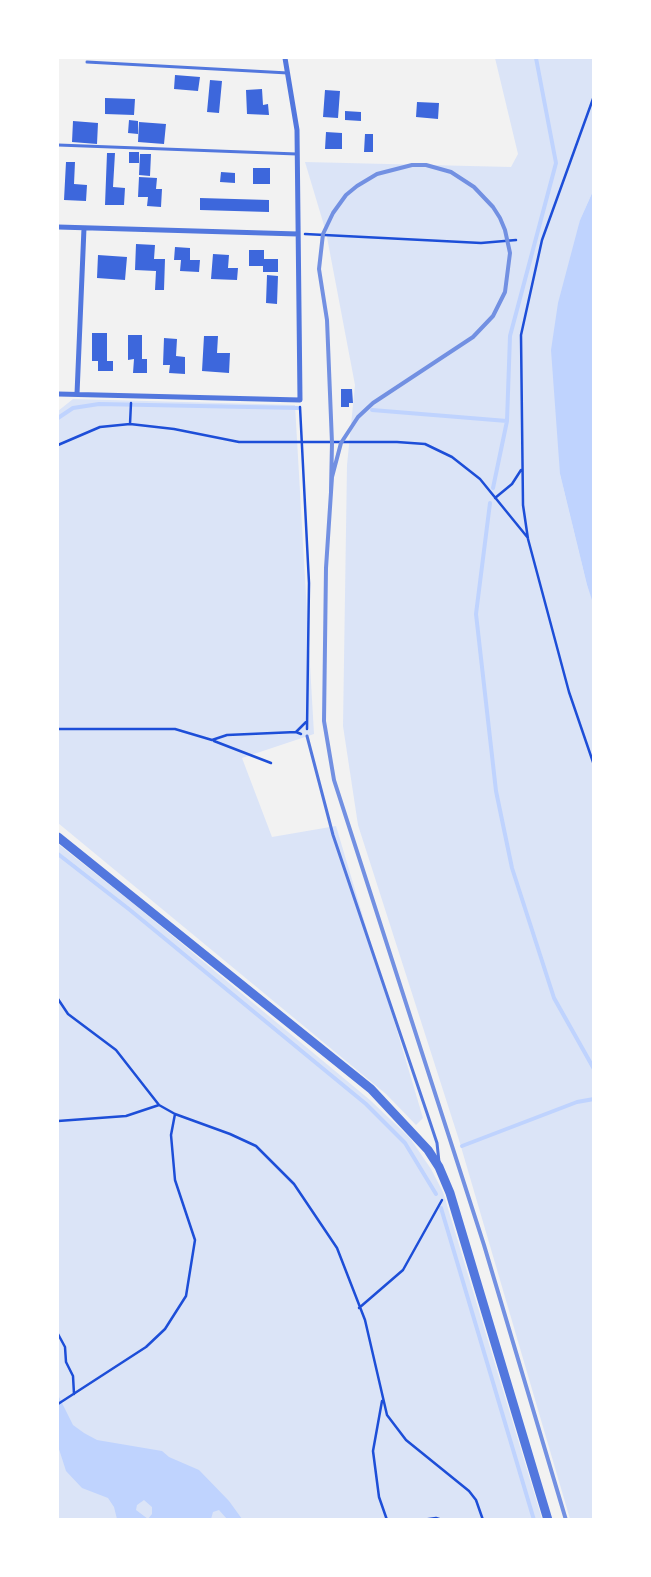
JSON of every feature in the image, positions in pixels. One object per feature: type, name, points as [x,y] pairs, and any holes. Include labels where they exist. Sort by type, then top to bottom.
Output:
[{"type":"street","points":[[58,394],[300,400],[298,154],[295,108],[285,58]]},
{"type":"street","points":[[58,227],[298,234]]},
{"type":"street","points":[[77,394],[84,228]]},
{"type":"street","points":[[58,837],[371,1089],[414,1133],[439,1167],[450,1193],[548,1520]]},
{"type":"lane","points":[[87,62],[288,73]]},
{"type":"lane","points":[[58,145],[298,154]]},
{"type":"lane","points":[[307,736],[333,835],[437,1143],[439,1167]]},
{"type":"path","points":[[594,96],[542,240],[521,334],[523,505],[528,539],[569,692],[594,765]]},
{"type":"path","points":[[298,234],[480,243],[516,240]]},
{"type":"path","points":[[212,740],[227,736],[296,732],[307,736],[309,583],[304,444],[300,400]]},
{"type":"path","points":[[130,409],[130,424]]},
{"type":"path","points":[[58,445],[100,427],[130,424],[239,442],[304,444],[336,441],[424,444],[452,457],[480,479],[528,539]]},
{"type":"path","points":[[495,498],[512,484],[522,469]]},
{"type":"path","points":[[296,732],[306,722]]},
{"type":"path","points":[[58,729],[175,729],[212,740],[271,763]]},
{"type":"path","points":[[58,999],[68,1014],[116,1050],[159,1104],[175,1114],[245,1140],[256,1146],[294,1184],[337,1248],[370,1338],[387,1415],[397,1429],[419,1452],[469,1491],[476,1500],[483,1520]]},
{"type":"path","points":[[58,1121],[126,1116],[159,1104]]},
{"type":"path","points":[[58,1404],[146,1347],[165,1330],[186,1296],[195,1240],[175,1180],[171,1135],[175,1114]]},
{"type":"path","points":[[359,1308],[402,1270],[440,1202],[450,1193]]},
{"type":"path","points":[[58,1334],[64,1347],[66,1362],[73,1376],[74,1394]]},
{"type":"path","points":[[382,1398],[373,1452],[379,1497],[387,1520]]},
{"type":"path","points":[[422,1520],[436,1518],[442,1520]]},
{"type":"shaded area","points":[[495,58],[593,58],[593,191],[580,220],[560,474],[587,585],[594,603],[593,1519],[570,1519],[459,1140],[358,825],[343,726],[347,465],[355,385],[326,232],[305,162],[511,167],[518,154]]},
{"type":"shaded area","points":[[73,399],[295,405],[314,734],[242,758],[272,837],[336,826],[423,1118],[416,1125],[386,1094],[58,823],[58,411]]},
{"type":"shaded area","points":[[58,844],[134,904],[370,1100],[410,1138],[431,1169],[443,1192],[542,1519],[58,1519]]},
{"type":"water","points":[[593,191],[593,603],[560,474],[551,350],[558,303],[580,220]]},
{"type":"water","points":[[58,1395],[73,1425],[84,1433],[97,1440],[162,1451],[169,1457],[199,1470],[229,1501],[242,1519],[227,1519],[219,1510],[213,1512],[211,1519],[148,1519],[117,1519],[114,1507],[108,1498],[82,1488],[66,1471],[58,1446]],"holes":[[[144,1500],[152,1507],[152,1514],[148,1519],[136,1510],[137,1505]]]},
{"type":"building","points":[[175,75],[200,77],[198,91],[174,89]]},
{"type":"building","points":[[210,80],[222,81],[219,113],[207,112]]},
{"type":"building","points":[[262,89],[263,105],[268,104],[269,115],[247,114],[246,90]]},
{"type":"building","points":[[325,90],[340,91],[338,118],[323,117]]},
{"type":"building","points":[[105,98],[135,99],[134,115],[105,114]]},
{"type":"building","points":[[417,102],[439,103],[438,119],[416,117]]},
{"type":"building","points":[[345,111],[361,112],[361,121],[345,120]]},
{"type":"building","points":[[129,120],[138,121],[138,134],[128,133]]},
{"type":"building","points":[[73,121],[98,123],[97,144],[72,142]]},
{"type":"building","points":[[139,122],[166,124],[164,144],[138,142]]},
{"type":"building","points":[[326,132],[342,133],[342,149],[325,149]]},
{"type":"building","points":[[365,134],[373,134],[373,152],[364,152]]},
{"type":"building","points":[[129,152],[139,152],[139,163],[129,163]]},
{"type":"building","points":[[107,153],[115,153],[113,187],[125,188],[124,205],[105,205]]},
{"type":"building","points":[[140,154],[151,154],[150,176],[139,175]]},
{"type":"building","points":[[66,162],[75,162],[74,184],[87,185],[86,201],[64,200]]},
{"type":"building","points":[[253,168],[270,168],[270,184],[253,184]]},
{"type":"building","points":[[221,172],[235,173],[235,183],[220,182]]},
{"type":"building","points":[[139,177],[157,178],[156,189],[162,189],[161,207],[147,206],[148,197],[138,197]]},
{"type":"building","points":[[200,198],[269,200],[269,212],[200,210]]},
{"type":"building","points":[[136,244],[155,245],[154,259],[165,259],[164,290],[155,290],[156,271],[135,270]]},
{"type":"building","points":[[175,247],[190,248],[190,260],[200,260],[199,272],[180,271],[181,260],[174,260]]},
{"type":"building","points":[[249,250],[264,250],[264,259],[278,259],[278,272],[263,272],[263,266],[249,266]]},
{"type":"building","points":[[213,254],[229,255],[228,268],[238,268],[237,280],[211,279]]},
{"type":"building","points":[[98,255],[127,257],[125,280],[97,278]]},
{"type":"building","points":[[267,275],[278,276],[277,304],[266,303]]},
{"type":"building","points":[[92,333],[107,333],[107,361],[113,361],[113,371],[98,371],[98,361],[92,361]]},
{"type":"building","points":[[128,335],[142,335],[142,359],[147,359],[147,373],[133,373],[134,359],[128,360]]},
{"type":"building","points":[[204,336],[218,336],[217,353],[230,353],[229,373],[202,371]]},
{"type":"building","points":[[164,338],[177,339],[176,356],[185,357],[185,374],[169,373],[170,365],[163,365]]},
{"type":"building","points":[[341,389],[352,389],[353,403],[349,403],[349,407],[341,407]]},
{"type":"waterway","points":[[493,488],[507,421],[510,336],[556,163],[536,58]]},
{"type":"waterway","points":[[58,418],[73,408],[99,404],[298,408]]},
{"type":"waterway","points":[[372,410],[507,421]]},
{"type":"waterway","points":[[490,503],[476,614],[496,791],[512,868],[554,998],[594,1069]]},
{"type":"waterway","points":[[58,854],[130,910],[366,1104],[405,1143],[436,1194]]},
{"type":"waterway","points":[[462,1146],[577,1102],[594,1099]]},
{"type":"waterway","points":[[441,1208],[534,1520]]},
{"type":"railway","points":[[331,491],[332,443],[327,320],[319,269],[323,234],[333,213],[346,195],[377,174],[412,165],[426,165],[451,172],[474,187],[493,207],[500,218],[505,230],[510,253],[505,292],[493,316],[473,337],[373,403],[358,417],[341,443],[332,477],[326,568],[324,721],[334,780],[484,1245],[566,1520]]}]
